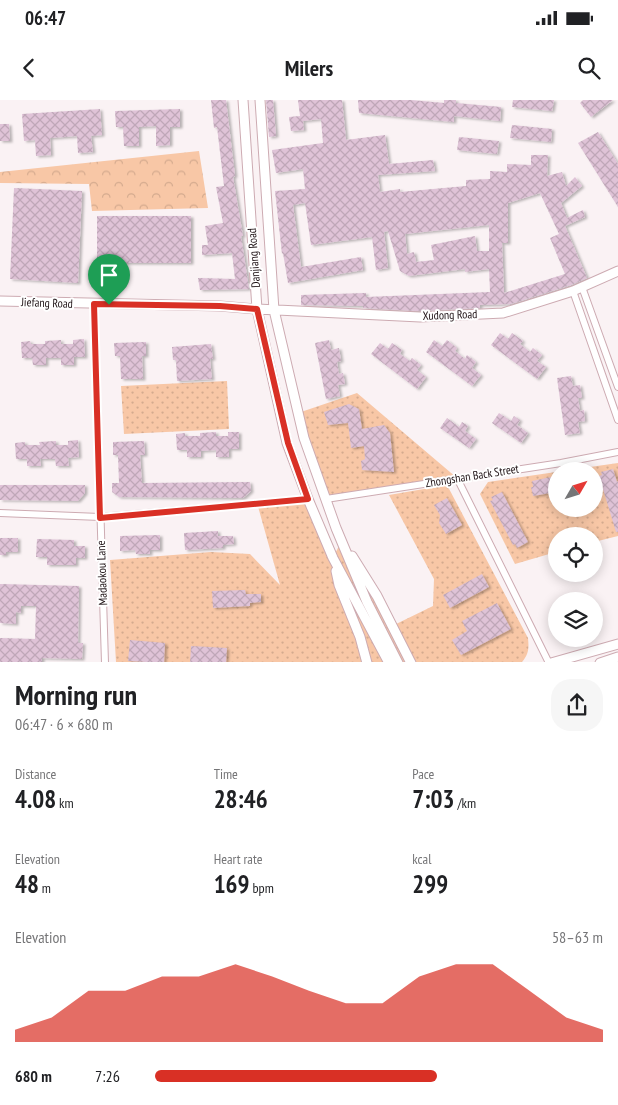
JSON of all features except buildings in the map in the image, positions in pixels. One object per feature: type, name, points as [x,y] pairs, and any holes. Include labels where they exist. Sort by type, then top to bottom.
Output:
[{"type":"main road","name":"Danjiang Road","points":[[243,100],[257,309],[288,443],[308,499],[333,558],[363,605]]},
{"type":"main road","name":"Danjiang Road","points":[[260,100],[274,310],[304,438],[342,541],[363,605]]},
{"type":"main road","name":"Xudong Road","points":[[274,310],[420,317],[503,313],[573,292],[618,271]]},
{"type":"main road","name":"Jiefang Road","points":[[0,302],[220,306],[274,310]]},
{"type":"main road","points":[[342,541],[377,596],[411,662]]},
{"type":"main road","points":[[333,558],[339,585],[358,631],[367,662]]},
{"type":"main road","points":[[363,605],[388,662]]},
{"type":"main road","points":[[363,605],[398,662]]},
{"type":"main road","points":[[550,662],[618,644]]},
{"type":"main road","points":[[600,662],[618,657]]},
{"type":"street","points":[[582,287],[618,387]]},
{"type":"street","points":[[573,292],[618,420]]},
{"type":"street","name":"Madaokou Lane","points":[[94,304],[105,662]]},
{"type":"street","name":"Zhongshan Back Street","points":[[326,499],[561,463],[618,452]]},
{"type":"street","points":[[457,478],[550,662]]},
{"type":"street","points":[[0,513],[100,518],[308,499]]},
{"type":"green space","points":[[199,151],[208,208],[92,211],[89,184],[0,183],[0,172]]},
{"type":"green space","points":[[227,381],[229,429],[124,434],[121,386]]},
{"type":"green space","points":[[357,393],[457,478],[326,499],[298,413]]},
{"type":"green space","points":[[618,463],[618,536],[603,540],[603,527],[548,527],[548,554],[515,564],[480,494],[488,482],[548,473],[548,518],[602,518],[603,465]]},
{"type":"green space","points":[[447,485],[528,638],[528,651],[522,662],[116,662],[110,560],[211,552],[250,554],[280,585],[257,503],[308,499],[333,557],[342,541],[392,626],[433,606],[434,579],[389,495]]},
{"type":"route","points":[[94,304],[109,305],[220,306],[257,309],[288,443],[308,499],[100,518],[94,304]]}]
